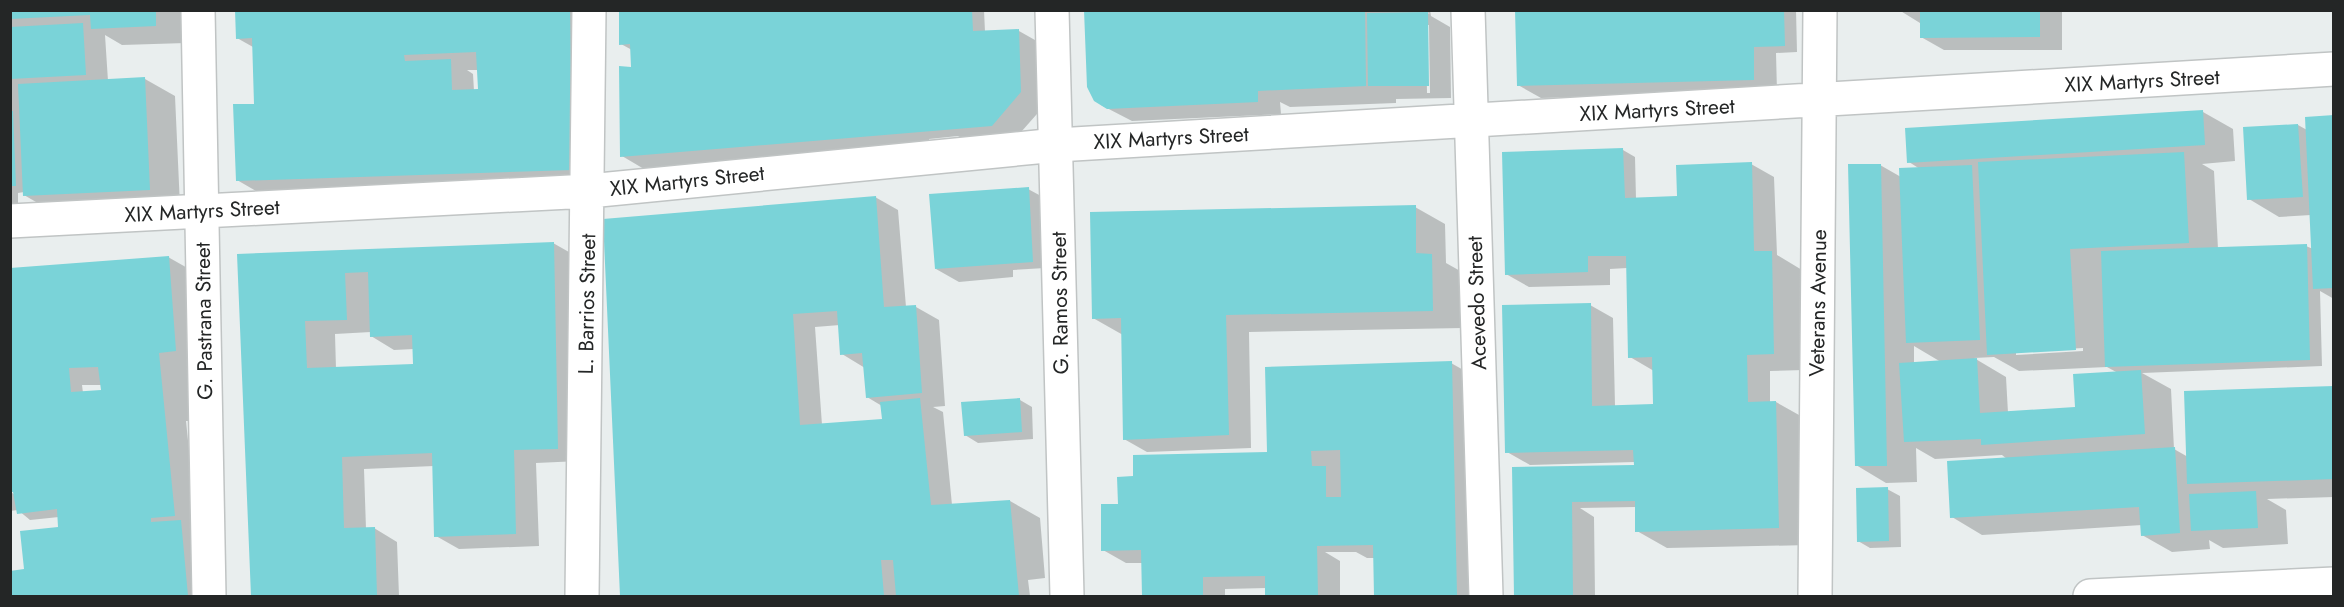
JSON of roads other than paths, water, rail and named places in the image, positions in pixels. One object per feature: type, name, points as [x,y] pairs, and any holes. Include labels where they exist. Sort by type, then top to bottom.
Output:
[{"type":"street","name":"G. Pastrana Street","points":[[198,10],[209,597]]},
{"type":"street","name":"L. Barrios Street","points":[[582,597],[589,191],[589,10]]},
{"type":"street","name":"G. Ramos Street","points":[[1052,10],[1067,597]]},
{"type":"street","name":"Acevedo Street","points":[[1468,10],[1486,597]]},
{"type":"street","name":"Veterans Avenue","points":[[1815,597],[1820,10]]},
{"type":"street","name":"XIX Martyrs Street","points":[[10,220],[589,191],[1057,145],[2334,69]]},
{"type":"street","points":[[2090,597],[2334,584]]}]
